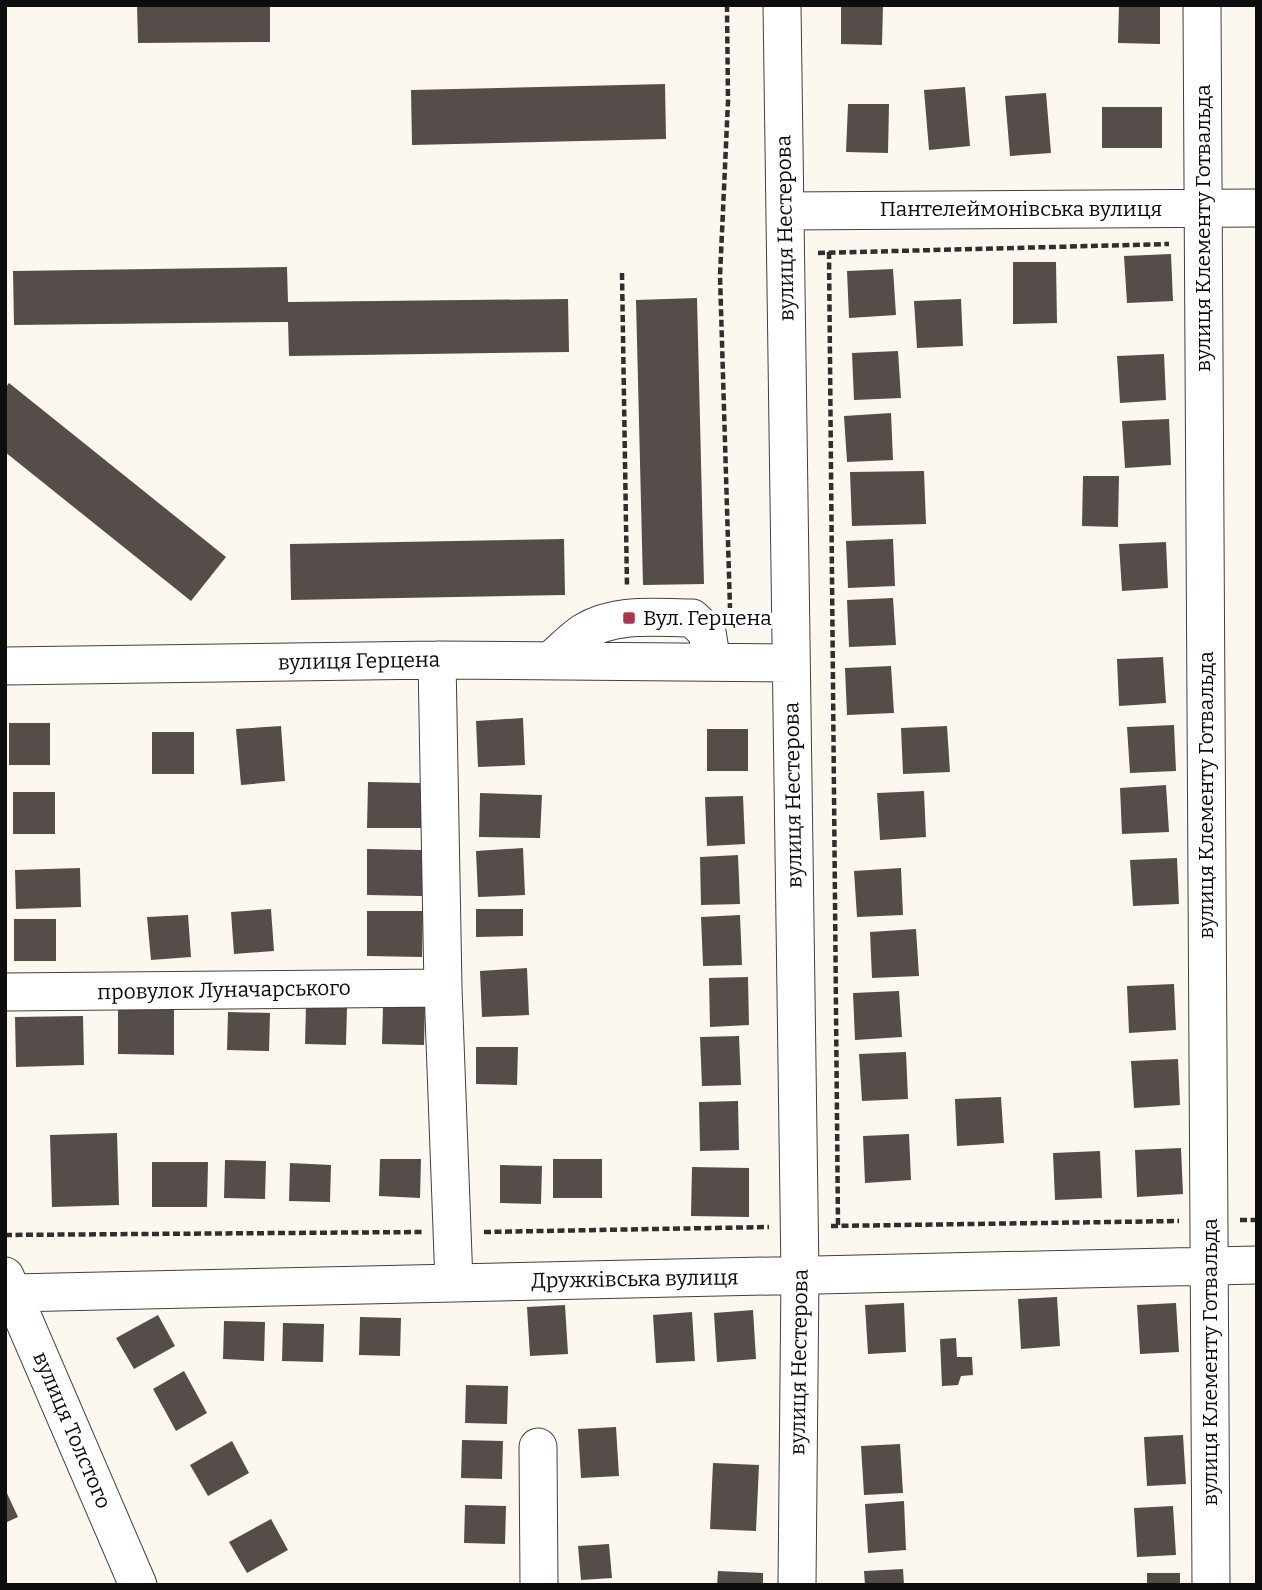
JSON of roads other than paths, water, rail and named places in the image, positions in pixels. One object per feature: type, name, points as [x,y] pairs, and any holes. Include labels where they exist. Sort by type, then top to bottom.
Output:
[{"type":"street","name":"вулиця Нестерова","points":[[782,5],[800,1227],[797,1585]]},
{"type":"street","name":"вулиця Клементу Готвальда","points":[[1202,5],[1211,1585]]},
{"type":"street","name":"Пантелеймонівська вулиця","points":[[785,211],[1203,225],[1257,208]]},
{"type":"street","points":[[550,661],[584,632],[607,622],[629,618],[692,618],[707,632],[712,662]]},
{"type":"street","name":"вулиця Герцена","points":[[5,666],[437,660],[791,663]]},
{"type":"street","points":[[437,660],[443,988],[454,1283]]},
{"type":"street","name":"провулок Луначарського","points":[[5,992],[443,988]]},
{"type":"street","name":"Дружківська вулиця","points":[[9,1284],[454,1283],[1257,1265]]},
{"type":"street","name":"вулиця Толстого","points":[[9,1284],[138,1585]]},
{"type":"street","points":[[538,1447],[539,1585]]},
{"type":"place","name":"Вул. Герцена","points":[[629,618]]}]
